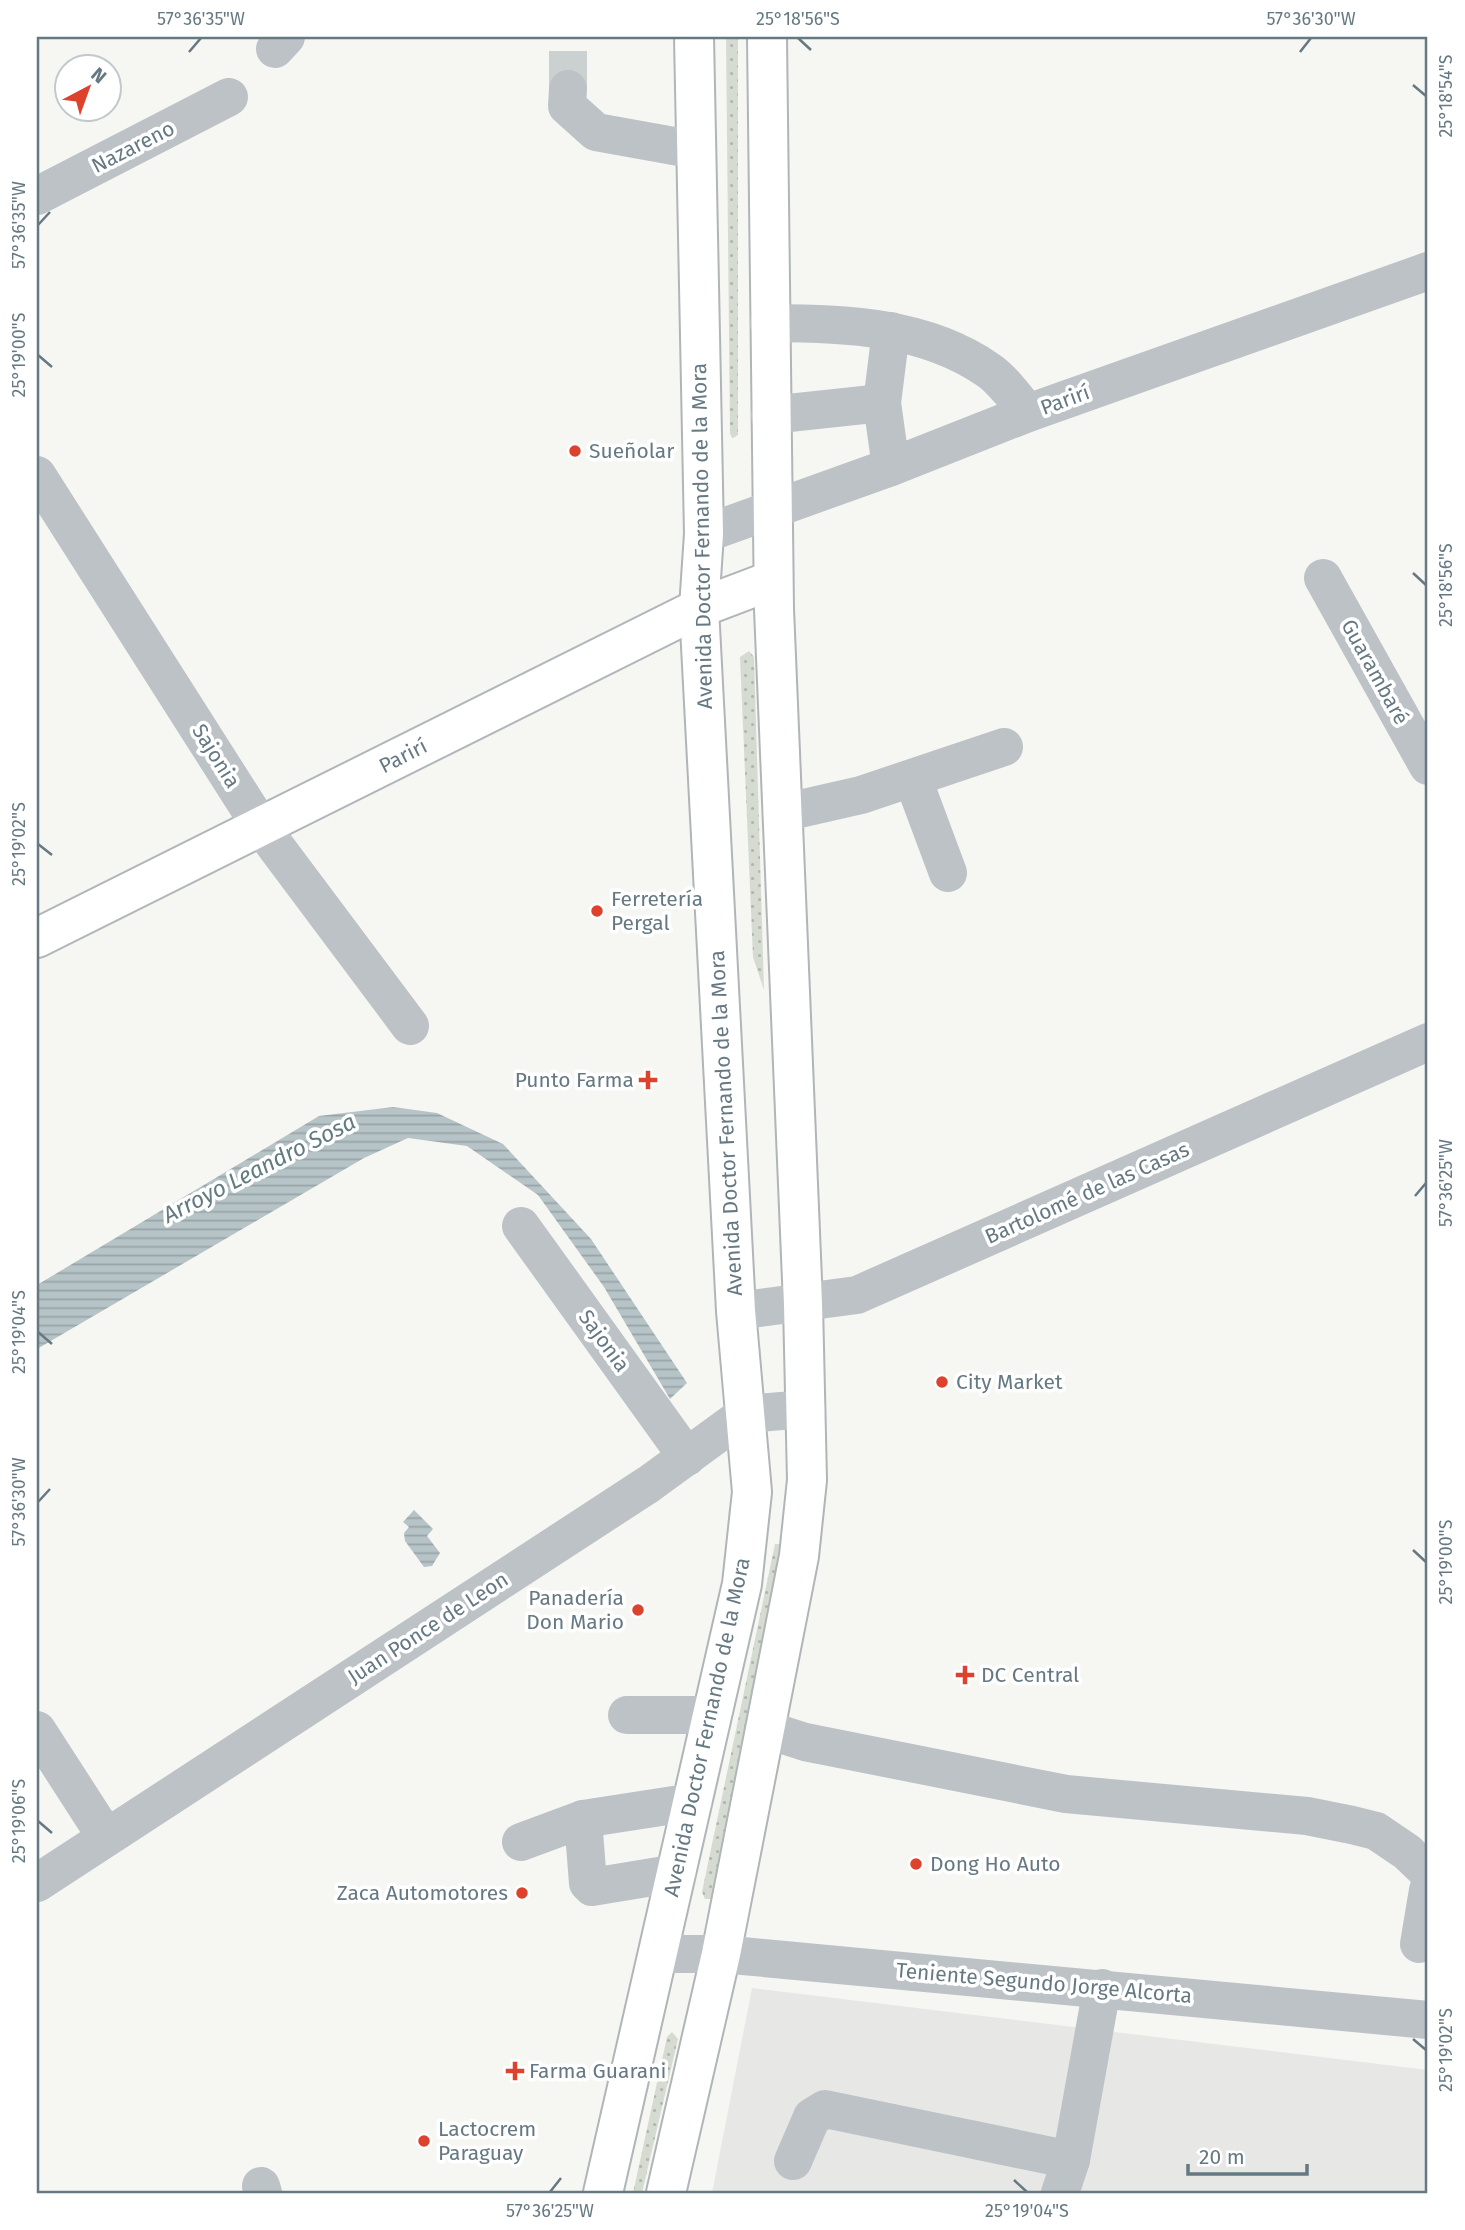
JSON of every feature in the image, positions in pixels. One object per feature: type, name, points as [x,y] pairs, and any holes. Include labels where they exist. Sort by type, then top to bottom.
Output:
[{"type":"main road","name":"Avenida Doctor Fernando de la Mora","points":[[603,2193],[742,1584],[752,1492],[736,1311],[699,608],[704,534],[694,37]]},
{"type":"main road","points":[[666,2193],[721,1954],[799,1556],[807,1480],[803,1304],[771,509],[767,37]]},
{"type":"main road","name":"Parirí","points":[[37,938],[699,608],[773,580]]},
{"type":"street","points":[[568,89],[567,106],[596,132],[696,150]]},
{"type":"street","name":"Nazareno","points":[[37,196],[229,97]]},
{"type":"street","name":"Parirí","points":[[704,534],[891,467],[1028,413],[1428,271]]},
{"type":"street","points":[[769,323],[823,323],[891,331],[946,345],[990,371],[1028,413]]},
{"type":"street","points":[[891,331],[882,403],[891,467]]},
{"type":"street","points":[[770,415],[882,403]]},
{"type":"street","name":"Sajonia","points":[[37,475],[261,827],[410,1026]]},
{"type":"street","name":"Guarambaré","points":[[1323,578],[1428,766]]},
{"type":"street","points":[[782,813],[913,779],[1004,747]]},
{"type":"street","points":[[913,779],[948,873]]},
{"type":"street","name":"Bartolomé de las Casas","points":[[736,1311],[857,1295],[1428,1042]]},
{"type":"street","name":"Sajonia","points":[[521,1226],[687,1457]]},
{"type":"street","points":[[745,1414],[806,1409]]},
{"type":"street","name":"Juan Ponce de Leon","points":[[37,1883],[687,1457],[745,1414]]},
{"type":"street","points":[[627,1715],[710,1715]]},
{"type":"street","points":[[765,1729],[805,1742],[1066,1794],[1307,1816],[1352,1825],[1376,1831],[1407,1852],[1428,1872]]},
{"type":"street","points":[[37,1730],[106,1837]]},
{"type":"street","points":[[521,1842],[583,1819],[693,1802]]},
{"type":"street","points":[[583,1819],[588,1883],[592,1887],[677,1873]]},
{"type":"street","points":[[1419,1944],[1428,1890]]},
{"type":"street","name":"Teniente Segundo Jorge Alcorta","points":[[659,1954],[721,1954],[1428,2020]]},
{"type":"street","points":[[793,2161],[812,2117],[825,2109],[1066,2176],[1102,1988]]},
{"type":"shaded area","points":[[726,37],[738,37],[738,435],[733,438],[730,434]]},
{"type":"shaded area","points":[[749,651],[754,657],[764,990],[753,957],[740,657]]},
{"type":"shaded area","points":[[775,1544],[781,1544],[784,1549],[714,1895],[712,1899],[705,1899],[702,1892]]},
{"type":"shaded area","points":[[752,1988],[1428,2070],[1428,2193],[712,2193]]},
{"type":"shaded area","points":[[672,2032],[678,2039],[642,2193],[633,2193],[667,2037]]},
{"type":"water","name":"Arroyo Leandro Sosa","points":[[393,1107],[437,1113],[503,1144],[591,1239],[687,1383],[670,1399],[604,1287],[538,1195],[467,1146],[408,1138],[364,1158],[37,1349],[37,1285],[319,1116]]},
{"type":"water","points":[[414,1510],[433,1529],[427,1536],[440,1553],[432,1566],[424,1567],[405,1541],[404,1533],[409,1527],[403,1522]]},
{"type":"tunnel","points":[[568,37],[568,89]]},
{"type":"place","name":"Sueñolar","points":[[575,451]]},
{"type":"place","name":"Ferretería Pergal","points":[[597,911]]},
{"type":"place","name":"Punto Farma","points":[[648,1080]]},
{"type":"place","name":"City Market","points":[[942,1382]]},
{"type":"place","name":"Panadería Don Mario","points":[[638,1610]]},
{"type":"place","name":"DC Central","points":[[965,1675]]},
{"type":"place","name":"Dong Ho Auto","points":[[916,1864]]},
{"type":"place","name":"Zaca Automotores","points":[[522,1893]]},
{"type":"place","name":"Farma Guarani","points":[[515,2071]]},
{"type":"place","name":"Lactocrem Paraguay","points":[[424,2141]]}]
